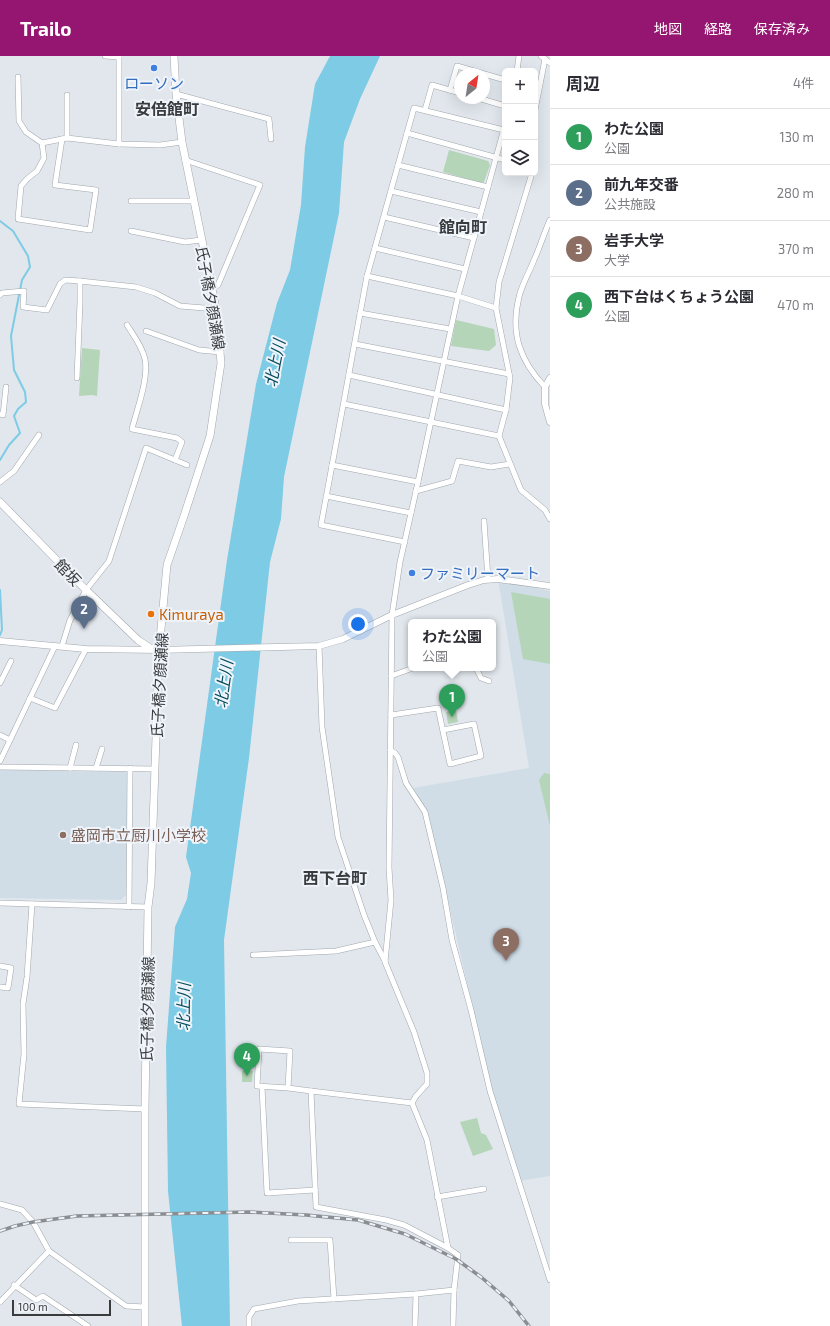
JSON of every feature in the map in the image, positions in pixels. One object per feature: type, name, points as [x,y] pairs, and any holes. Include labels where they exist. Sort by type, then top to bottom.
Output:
[{"type":"main road","name":"氏子橋夕顔瀬線","points":[[145,1326],[145,1109],[148,907],[152,883],[160,650],[167,565],[210,436],[221,363],[216,309],[182,142],[176,94],[174,56]]},
{"type":"main road","name":"館坂","points":[[1,503],[86,590],[138,640],[150,648],[160,650]]},
{"type":"street","points":[[106,56],[119,57],[119,144]]},
{"type":"street","points":[[517,68],[519,56]]},
{"type":"street","points":[[536,104],[543,58],[550,63]]},
{"type":"street","points":[[450,90],[457,66],[502,79]]},
{"type":"street","points":[[18,77],[19,121],[26,132],[42,143],[65,138],[119,144],[160,146],[182,142]]},
{"type":"street","points":[[425,110],[432,85],[454,91]]},
{"type":"street","points":[[176,94],[269,119],[270,139]]},
{"type":"street","points":[[42,143],[44,158],[37,171],[21,186],[18,219],[90,230],[96,190],[55,184],[65,138],[67,95]]},
{"type":"street","points":[[490,102],[502,105]]},
{"type":"street","points":[[405,542],[321,525],[367,276],[414,108],[502,128]]},
{"type":"street","points":[[407,133],[502,159]]},
{"type":"street","points":[[385,962],[391,900],[389,868],[392,615],[400,562],[450,329],[502,135]]},
{"type":"street","points":[[185,160],[260,186],[218,285],[211,289]]},
{"type":"street","points":[[398,165],[488,187]]},
{"type":"street","points":[[531,176],[499,282],[496,308],[510,378],[506,410],[499,436],[521,490],[545,510],[550,519]]},
{"type":"street","points":[[391,191],[481,212]]},
{"type":"street","points":[[131,201],[193,201]]},
{"type":"street","points":[[384,217],[474,238]]},
{"type":"street","points":[[546,387],[537,378],[521,353],[516,331],[516,312],[519,297],[550,220]]},
{"type":"street","points":[[131,231],[185,242],[201,240]]},
{"type":"street","points":[[375,248],[465,269]]},
{"type":"street","points":[[367,276],[458,296],[496,308]]},
{"type":"street","points":[[0,295],[2,293],[24,291],[23,307],[47,310],[60,284],[65,280],[136,287],[155,293],[180,306],[216,309]]},
{"type":"street","points":[[77,378],[80,281]]},
{"type":"street","points":[[360,313],[450,329]]},
{"type":"street","points":[[127,326],[139,342],[145,359],[146,376],[132,429],[177,438],[182,442],[175,460]]},
{"type":"street","points":[[146,330],[199,350],[221,352]]},
{"type":"street","points":[[355,344],[509,374]]},
{"type":"street","points":[[349,375],[506,410]]},
{"type":"street","points":[[550,378],[546,387],[545,404],[550,422]]},
{"type":"street","points":[[0,414],[3,415],[6,387]]},
{"type":"street","points":[[344,404],[499,436]]},
{"type":"street","points":[[0,482],[14,471],[40,435]]},
{"type":"street","points":[[62,646],[70,620],[86,590],[109,561],[146,448],[187,465]]},
{"type":"street","points":[[416,492],[452,481],[458,462],[491,467],[510,464]]},
{"type":"street","points":[[332,465],[418,482]]},
{"type":"street","points":[[326,496],[411,513]]},
{"type":"street","points":[[484,522],[488,579]]},
{"type":"street","points":[[1,641],[86,649],[160,650],[318,646],[343,639],[392,615],[468,585],[488,579],[550,586]]},
{"type":"street","points":[[0,761],[55,646]]},
{"type":"street","points":[[318,646],[322,727],[338,837],[364,915],[414,1032],[427,1073],[427,1084],[412,1103]]},
{"type":"street","points":[[30,698],[55,708],[86,649]]},
{"type":"street","points":[[0,683],[11,661]]},
{"type":"street","points":[[391,676],[408,670]]},
{"type":"street","points":[[478,671],[481,678],[489,681]]},
{"type":"street","points":[[391,715],[438,708],[450,764],[481,756],[474,724],[443,730]]},
{"type":"street","points":[[0,735],[10,740]]},
{"type":"street","points":[[70,768],[76,745]]},
{"type":"street","points":[[96,768],[102,750]]},
{"type":"street","points":[[390,750],[398,757],[406,783],[425,812],[443,888],[452,940],[471,1010],[490,1091],[550,1280]]},
{"type":"street","points":[[0,767],[155,769]]},
{"type":"street","points":[[129,906],[130,768]]},
{"type":"street","points":[[0,903],[148,907]]},
{"type":"street","points":[[32,904],[27,977],[23,1004],[24,1054],[19,1104],[145,1109]]},
{"type":"street","points":[[253,955],[336,951],[375,942]]},
{"type":"street","points":[[0,966],[11,968],[8,988],[0,987]]},
{"type":"street","points":[[288,1088],[290,1051],[259,1049],[257,1086],[288,1088],[412,1103]]},
{"type":"street","points":[[262,1086],[267,1193],[315,1190]]},
{"type":"street","points":[[311,1091],[316,1206],[404,1225],[448,1248],[458,1255],[454,1290],[453,1326]]},
{"type":"street","points":[[412,1103],[426,1140],[448,1248]]},
{"type":"street","points":[[437,1197],[484,1189]]},
{"type":"street","points":[[0,1204],[22,1210],[33,1222],[49,1251],[126,1306],[145,1307]]},
{"type":"street","points":[[290,1240],[330,1240],[334,1299]]},
{"type":"street","points":[[0,1302],[14,1285],[49,1251]]},
{"type":"street","points":[[14,1285],[36,1300],[44,1296],[88,1326]]},
{"type":"street","points":[[249,1326],[249,1317],[254,1309],[298,1301],[416,1294],[454,1290]]},
{"type":"street","points":[[415,1326],[416,1294]]},
{"type":"shaded area","points":[[498,579],[550,591],[550,1176],[519,1181],[496,1108],[428,814],[413,788],[529,768]]},
{"type":"shaded area","name":"盛岡市立厨川小学校","points":[[0,770],[125,772],[128,774],[126,895],[121,900],[0,898]]},
{"type":"green space","points":[[449,150],[488,161],[490,165],[484,182],[481,183],[443,172]]},
{"type":"green space","points":[[456,320],[494,329],[496,345],[489,351],[451,346]]},
{"type":"green space","points":[[82,348],[100,350],[97,396],[79,396]]},
{"type":"green space","points":[[511,592],[550,599],[550,664],[523,659]]},
{"type":"green space","points":[[456,710],[458,722],[448,724],[446,712]]},
{"type":"green space","points":[[544,773],[550,774],[550,826],[539,780]]},
{"type":"green space","points":[[242,1071],[253,1071],[252,1082],[242,1082]]},
{"type":"green space","points":[[477,1118],[481,1133],[486,1135],[493,1149],[473,1156],[460,1122]]},
{"type":"water","name":"北上川","points":[[330,56],[380,56],[360,99],[344,142],[339,213],[284,477],[281,519],[270,562],[249,758],[224,940],[230,1326],[182,1326],[168,1191],[166,1047],[175,927],[187,899],[191,873],[186,857],[227,560],[256,384],[277,303],[290,270],[301,205],[305,147],[315,84]]},
{"type":"waterway","points":[[0,221],[13,231],[28,256],[30,267],[22,280],[11,336],[14,370],[25,392],[26,402],[18,409],[14,416],[20,433],[9,445],[0,460]]},
{"type":"waterway","points":[[0,590],[2,630],[0,635]]},
{"type":"railway","points":[[0,1231],[33,1222],[77,1216],[249,1212],[358,1220],[405,1234],[456,1259],[481,1277],[509,1301],[529,1326]]},
{"type":"place","name":"ローソン","points":[[154,68]]},
{"type":"place","name":"ファミリーマート","points":[[412,573]]},
{"type":"place","name":"Kimuraya","points":[[151,614]]},
{"type":"place","name":"前九年交番","points":[[84,629]]},
{"type":"place","name":"わた公園","points":[[452,717]]},
{"type":"place","name":"盛岡市立厨川小学校","points":[[63,835]]},
{"type":"place","name":"岩手大学","points":[[506,961]]},
{"type":"place","name":"西下台はくちょう公園","points":[[247,1076]]},
{"type":"district","name":"安倍館町","points":[[167,108]]},
{"type":"district","name":"館向町","points":[[463,226]]},
{"type":"district","name":"西下台町","points":[[335,877]]}]
